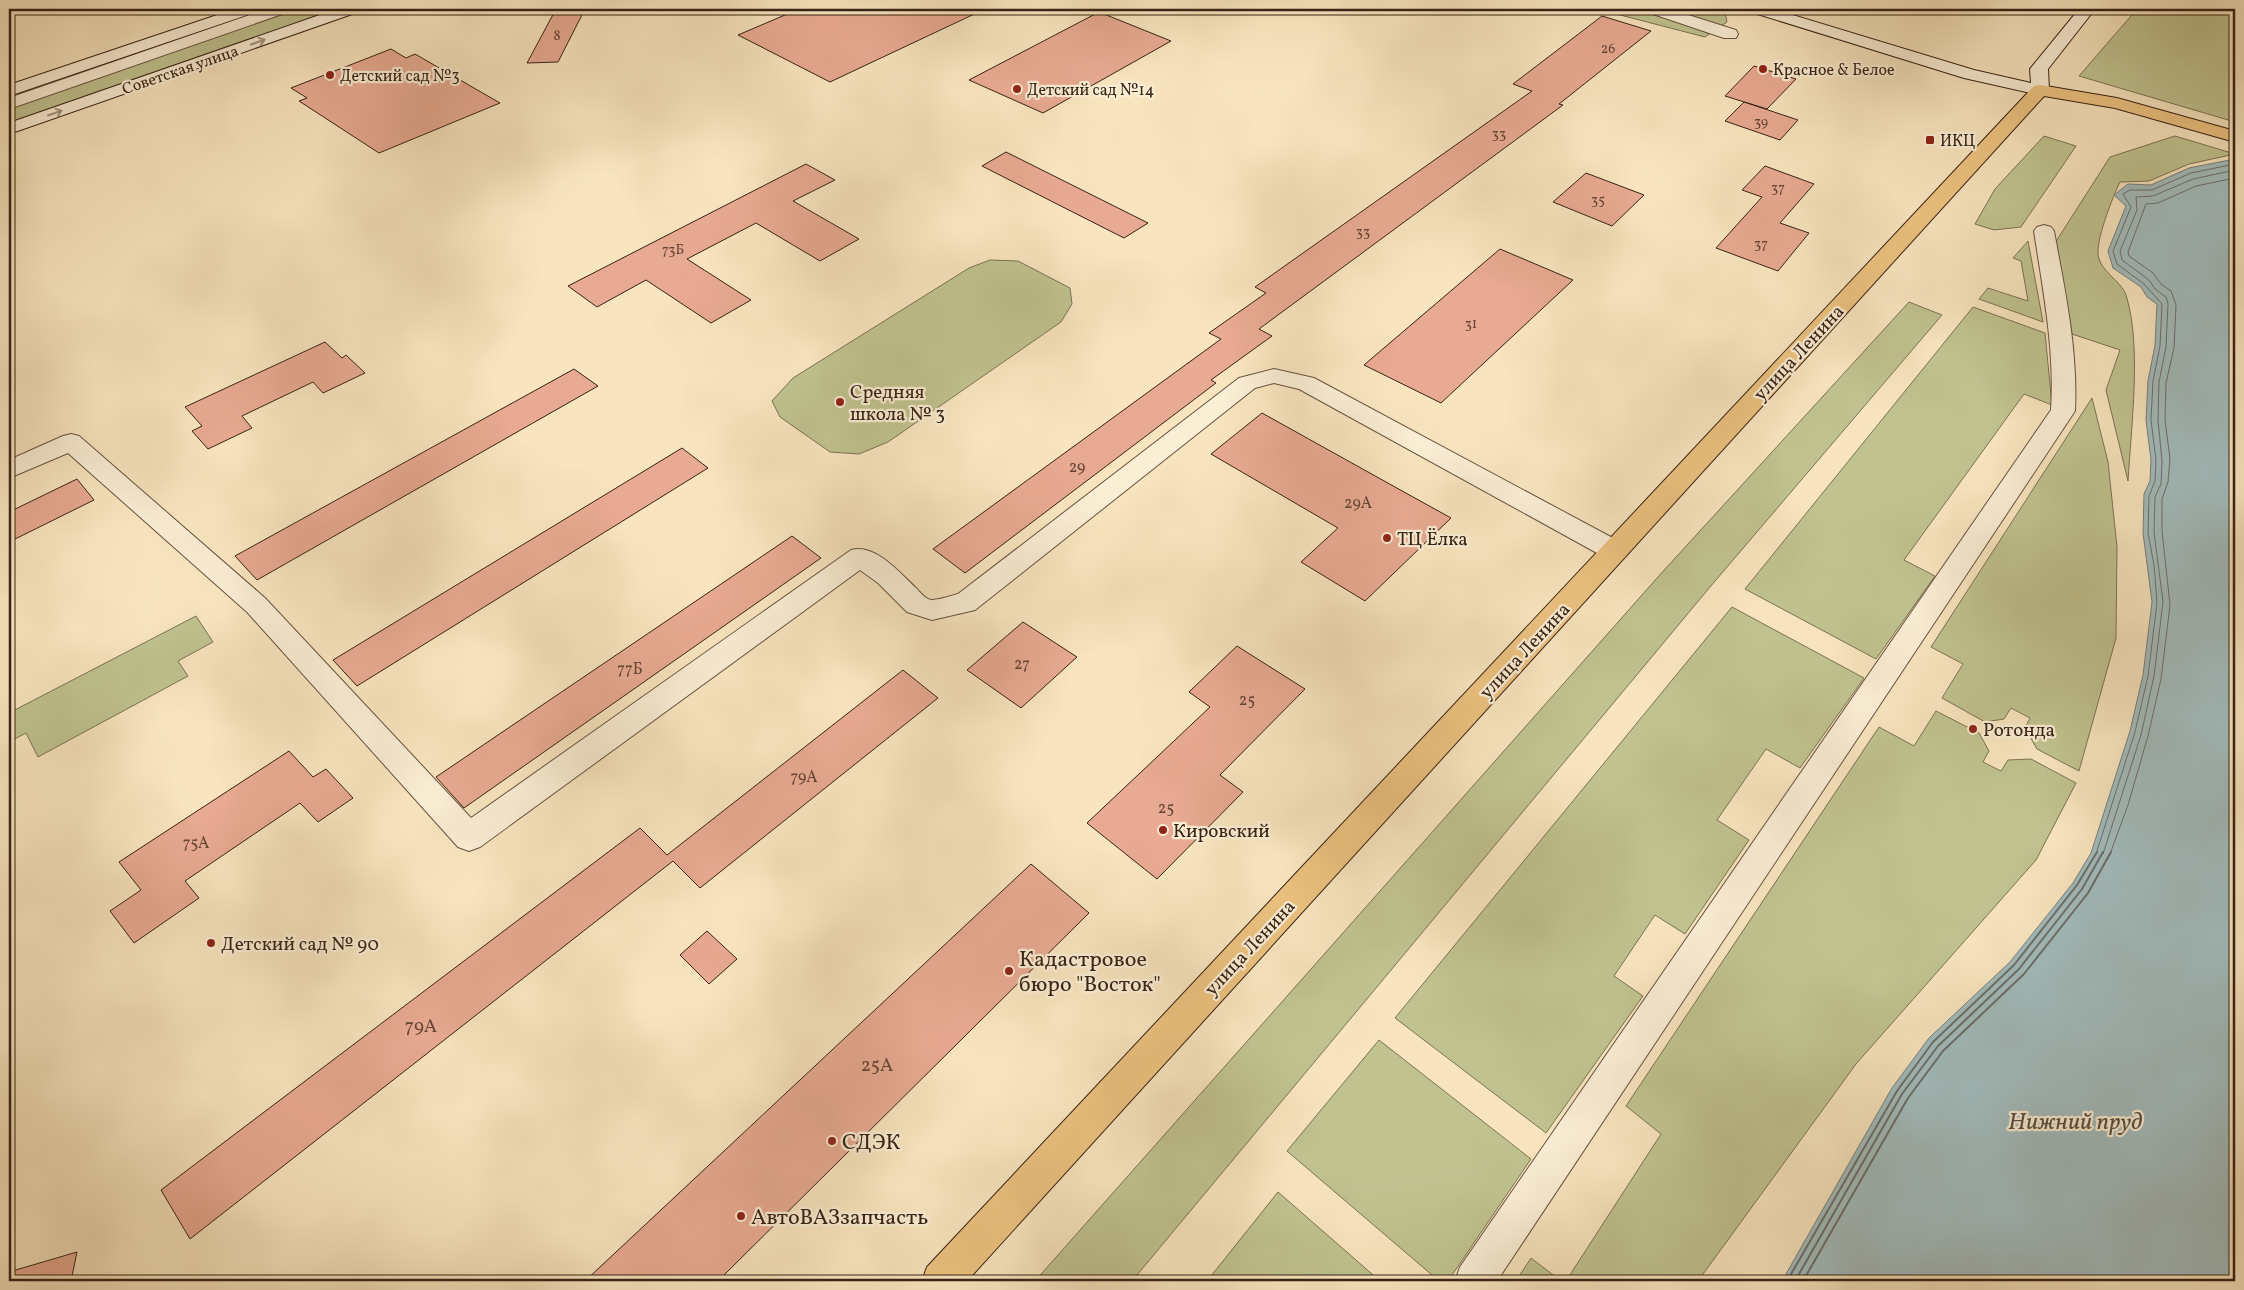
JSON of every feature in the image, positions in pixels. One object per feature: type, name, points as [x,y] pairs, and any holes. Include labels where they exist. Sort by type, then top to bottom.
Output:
[{"type":"main road","points":[[2040,90],[2117,103],[2235,137]]},
{"type":"main road","name":"улица Ленина","points":[[941,1281],[2040,90]]},
{"type":"street","name":"Советская улица","points":[[9,91],[250,9]]},
{"type":"street","points":[[9,104],[282,9]]},
{"type":"street","name":"Советская улица","points":[[9,129],[352,9]]},
{"type":"street","points":[[1653,9],[1730,34]]},
{"type":"street","points":[[1757,9],[1970,74],[2040,90],[2039,69],[2087,9]]},
{"type":"street","points":[[1474,1281],[2063,411],[2065,387],[2062,358],[2044,231]]},
{"type":"street","points":[[9,470],[70,442],[256,605],[469,837],[860,557],[887,576],[916,605],[932,610],[966,604],[1247,384],[1274,376],[1306,383],[1615,551]]},
{"type":"green space","points":[[267,9],[338,9],[9,125],[9,98]]},
{"type":"green space","points":[[1597,9],[1716,9],[1725,12],[1727,22],[1705,37]]},
{"type":"green space","points":[[2137,9],[2235,9],[2235,122],[2079,76]]},
{"type":"green space","points":[[2044,136],[2076,146],[2021,227],[1994,230],[1975,224],[1995,189]]},
{"type":"green space","points":[[2175,136],[2235,154],[2189,164],[2149,181],[2120,182],[2106,216],[2100,235],[2099,258],[2101,264],[2126,295],[2131,315],[2133,338],[2134,387],[2128,481],[2106,390],[2120,350],[2072,334],[2055,243],[2110,157]]},
{"type":"green space","points":[[2028,241],[2043,322],[1979,299],[1988,288],[2028,301],[2021,261],[2013,258]]},
{"type":"green space","points":[[990,260],[1018,261],[1070,288],[1072,304],[1061,322],[888,442],[859,454],[830,452],[780,417],[772,401],[793,378],[969,268]]},
{"type":"green space","points":[[1909,302],[1942,315],[1710,587],[1132,1281],[1035,1281],[1657,578]]},
{"type":"green space","points":[[1973,307],[2045,333],[2052,405],[2024,394],[1904,560],[1935,576],[1876,659],[1745,589]]},
{"type":"green space","points":[[2092,398],[2108,462],[2117,547],[2116,638],[2079,771],[2037,749],[2025,728],[2030,718],[2011,708],[2004,719],[1985,722],[1942,698],[1963,664],[1931,647]]},
{"type":"green space","points":[[1732,607],[1864,678],[1800,768],[1766,749],[1717,820],[1749,840],[1685,934],[1655,915],[1614,976],[1643,996],[1546,1133],[1395,1018]]},
{"type":"green space","points":[[196,616],[213,642],[178,661],[188,676],[38,757],[26,733],[9,742],[9,713]]},
{"type":"green space","points":[[1936,711],[1979,733],[1989,751],[1983,762],[2001,771],[2008,760],[2031,759],[2076,783],[2036,860],[1856,1064],[1698,1281],[1566,1281],[1661,1134],[1626,1106],[1879,727],[1914,746]]},
{"type":"green space","points":[[1379,1040],[1531,1159],[1448,1281],[1439,1281],[1287,1151]]},
{"type":"green space","points":[[1278,1192],[1380,1281],[1207,1281]]},
{"type":"green space","points":[[1531,1258],[1561,1281],[1516,1281]]},
{"type":"water","name":"Нижний пруд","points":[[2235,159],[2235,1281],[1782,1281],[1892,1088],[1929,1038],[2010,962],[2073,883],[2091,853],[2130,731],[2143,675],[2152,602],[2143,533],[2144,494],[2150,481],[2151,460],[2146,420],[2148,381],[2155,345],[2157,304],[2147,297],[2141,287],[2113,268],[2108,251],[2126,206],[2114,195],[2128,184],[2151,185],[2189,168]]},
{"type":"building","points":[[556,9],[585,9],[558,62],[527,63]]},
{"type":"building","points":[[799,9],[985,9],[830,82],[738,35]]},
{"type":"building","points":[[1099,12],[1171,41],[1043,113],[969,80]]},
{"type":"building","points":[[1602,16],[1651,31],[1559,104],[1563,105],[1259,329],[1272,336],[1211,380],[1216,383],[965,573],[933,549],[1221,339],[1209,333],[1266,293],[1255,287],[1532,91],[1513,84]]},
{"type":"building","points":[[391,49],[406,58],[415,54],[500,103],[379,153],[299,101],[307,98],[291,88]]},
{"type":"building","points":[[1754,66],[1796,79],[1767,109],[1725,96]]},
{"type":"building","points":[[1744,102],[1798,120],[1780,140],[1725,121]]},
{"type":"building","points":[[1006,152],[1148,223],[1124,238],[982,166]]},
{"type":"building","points":[[806,164],[835,180],[793,201],[859,239],[820,261],[756,223],[687,259],[751,300],[711,323],[646,280],[597,307],[568,286]]},
{"type":"building","points":[[1765,166],[1814,184],[1780,223],[1809,233],[1778,271],[1716,248],[1762,197],[1742,190]]},
{"type":"building","points":[[1586,173],[1644,195],[1612,226],[1553,202]]},
{"type":"building","points":[[1500,249],[1573,280],[1441,403],[1364,365]]},
{"type":"building","points":[[325,342],[342,358],[346,355],[365,373],[323,393],[313,382],[242,416],[252,428],[208,449],[192,431],[202,426],[185,407]]},
{"type":"building","points":[[574,369],[598,386],[257,580],[235,556]]},
{"type":"building","points":[[1262,413],[1451,518],[1365,601],[1301,562],[1338,528],[1211,454]]},
{"type":"building","points":[[682,448],[708,468],[357,686],[333,660]]},
{"type":"building","points":[[77,479],[94,500],[9,542],[9,512]]},
{"type":"building","points":[[792,536],[821,558],[464,808],[436,777]]},
{"type":"building","points":[[1023,622],[1077,657],[1021,708],[967,670]]},
{"type":"building","points":[[1237,646],[1305,689],[1220,775],[1243,792],[1157,879],[1087,823],[1210,707],[1189,692]]},
{"type":"building","points":[[903,670],[938,698],[700,888],[673,861],[190,1239],[161,1190],[640,828],[667,855]]},
{"type":"building","name":"Детский сад № 90","points":[[289,751],[313,777],[326,769],[353,798],[318,822],[300,803],[185,881],[199,898],[134,943],[110,911],[141,890],[119,862]]},
{"type":"building","points":[[1031,864],[1089,913],[718,1281],[585,1281]]},
{"type":"building","points":[[707,931],[737,959],[709,984],[680,955]]},
{"type":"building","points":[[77,1252],[71,1281],[9,1281],[9,1272]]},
{"type":"place","name":"Красное & Белое","points":[[1763,69]]},
{"type":"place","name":"Детский сад №3","points":[[330,75]]},
{"type":"place","name":"Детский сад №14","points":[[1017,89]]},
{"type":"place","name":"ИКЦ","points":[[1930,140]]},
{"type":"place","name":"Средняя школа № 3","points":[[840,402]]},
{"type":"place","name":"ТЦ Ёлка","points":[[1387,538]]},
{"type":"place","name":"Ротонда","points":[[1973,729]]},
{"type":"place","name":"Кировский","points":[[1163,830]]},
{"type":"place","name":"Детский сад № 90","points":[[211,943]]},
{"type":"place","name":"Кадастровое бюро \"Восток\"","points":[[1009,971]]},
{"type":"place","name":"СДЭК","points":[[832,1141]]},
{"type":"place","name":"АвтоВАЗзапчасть","points":[[741,1216]]}]
